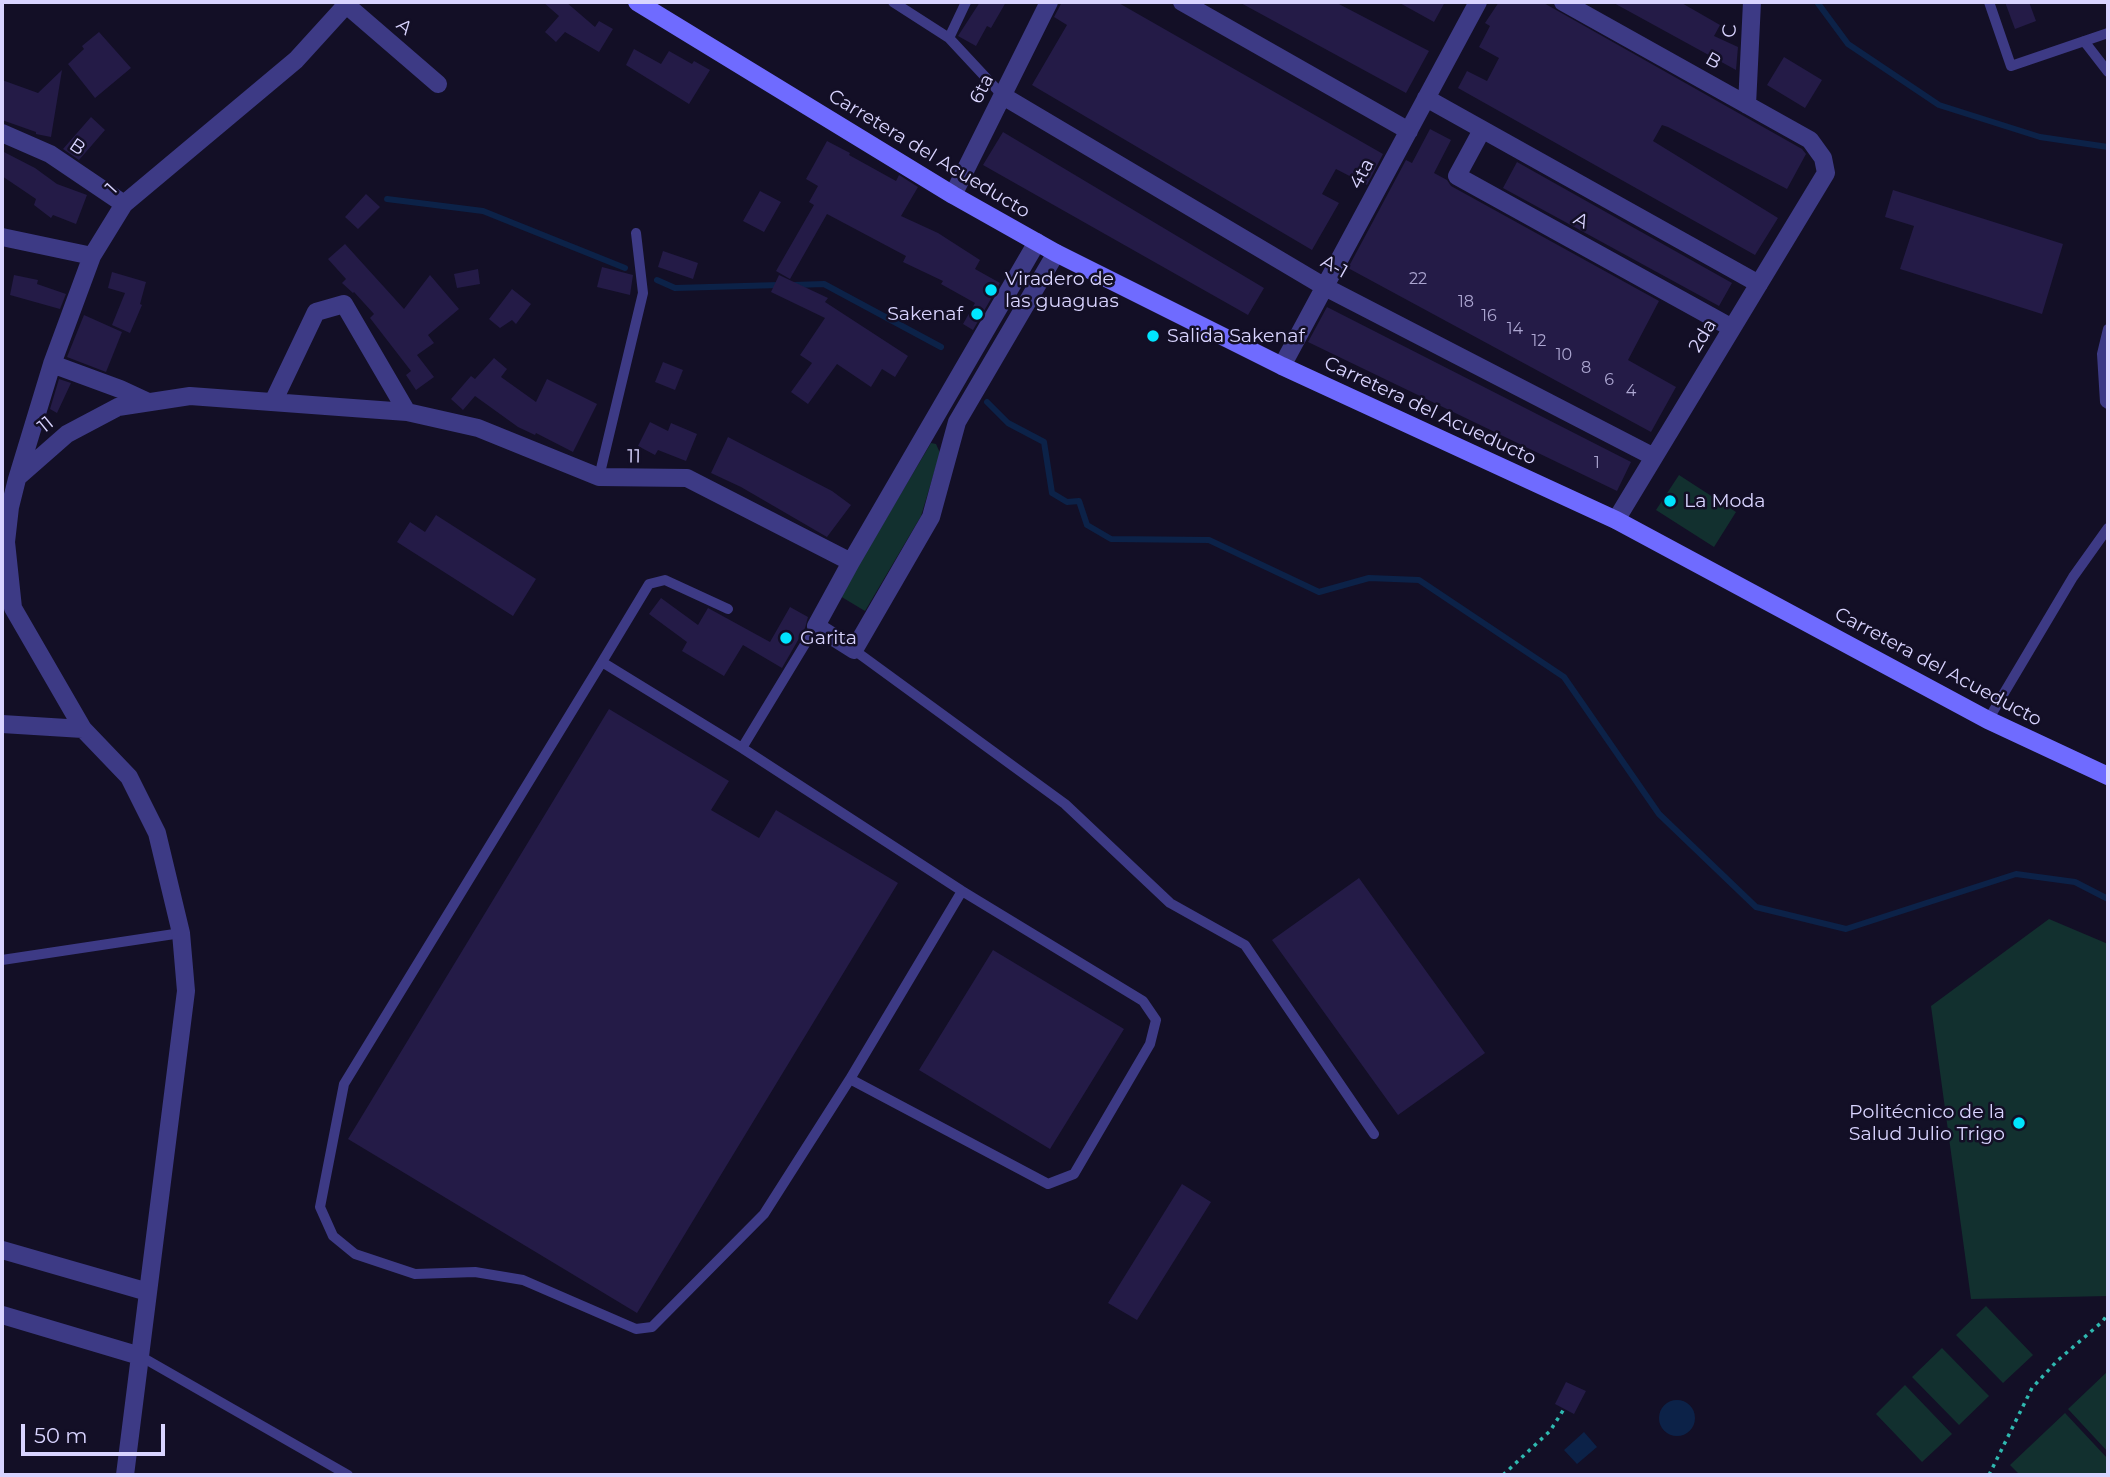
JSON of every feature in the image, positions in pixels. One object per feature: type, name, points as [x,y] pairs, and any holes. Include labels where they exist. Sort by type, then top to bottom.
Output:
[{"type":"street","name":"Carretera del Acueducto","points":[[637,2],[953,195],[1056,253],[1282,366],[1616,520],[1988,720],[2108,776]]},
{"type":"street","name":"6ta","points":[[953,195],[1049,2]]},
{"type":"street","points":[[1182,2],[1409,131]]},
{"type":"street","name":"4ta","points":[[1282,366],[1478,2]]},
{"type":"street","name":"B","points":[[1563,2],[1810,141],[1823,158],[1826,173]]},
{"type":"street","name":"C","points":[[1747,104],[1752,2]]},
{"type":"street","name":"A","points":[[345,3],[438,84]]},
{"type":"street","name":"1","points":[[125,1475],[186,991],[181,933],[157,833],[130,777],[83,729],[13,608],[6,542],[17,479],[52,364],[92,256],[124,204],[296,60],[345,3]]},
{"type":"street","name":"A-1","points":[[1003,96],[1325,287],[1654,457]]},
{"type":"street","name":"A","points":[[1426,98],[1759,284]]},
{"type":"street","name":"A","points":[[1482,130],[1457,176],[1732,328]]},
{"type":"street","name":"B","points":[[2,132],[50,154],[124,204]]},
{"type":"street","name":"2da","points":[[1616,520],[1826,173]]},
{"type":"street","points":[[2,237],[92,256]]},
{"type":"street","points":[[1037,242],[816,626],[854,650],[931,517],[957,422],[1056,253]]},
{"type":"street","points":[[273,402],[316,312],[344,304],[407,412]]},
{"type":"street","points":[[52,364],[148,402]]},
{"type":"street","name":"11","points":[[17,479],[67,434],[118,407],[190,396],[407,412],[478,428],[599,477],[687,478],[851,562]]},
{"type":"street","points":[[2,724],[83,729]]},
{"type":"street","points":[[2,1250],[148,1292]]},
{"type":"street","points":[[2,1315],[140,1356]]},
{"type":"lane","points":[[893,2],[949,38],[1003,96]]},
{"type":"lane","points":[[949,38],[967,2]]},
{"type":"lane","points":[[1989,2],[2011,66],[2108,33]]},
{"type":"lane","points":[[2084,41],[2108,72]]},
{"type":"lane","points":[[599,477],[643,293],[636,233]]},
{"type":"lane","points":[[2108,329],[2102,354],[2105,402],[2108,404]]},
{"type":"lane","points":[[1988,720],[2073,577],[2108,528]]},
{"type":"lane","points":[[728,609],[664,580],[649,584],[344,1084],[320,1207],[333,1236],[355,1254],[415,1274],[475,1272],[523,1280],[636,1328],[652,1327],[764,1214],[850,1079],[962,891]]},
{"type":"lane","points":[[742,748],[816,626]]},
{"type":"lane","points":[[854,650],[1065,804],[1171,903],[1245,945],[1374,1134]]},
{"type":"lane","points":[[602,662],[742,748],[962,891],[1143,1001],[1156,1020],[1150,1044],[1074,1174],[1048,1184],[850,1079]]},
{"type":"lane","points":[[2,960],[181,933]]},
{"type":"lane","points":[[140,1356],[348,1475]]},
{"type":"path","points":[[1989,1475],[2032,1388],[2108,1314]]},
{"type":"path","points":[[1503,1475],[1550,1431],[1564,1409]]},
{"type":"green space","points":[[931,443],[936,444],[940,453],[921,516],[865,611],[840,596]]},
{"type":"green space","points":[[1679,475],[1736,512],[1714,547],[1656,510]]},
{"type":"green space","points":[[2049,919],[2108,944],[2108,1296],[1971,1299],[1931,1006]]},
{"type":"green space","points":[[1986,1306],[2033,1355],[2003,1383],[1956,1335]]},
{"type":"green space","points":[[1942,1348],[1989,1396],[1959,1425],[1912,1377]]},
{"type":"green space","points":[[2108,1371],[2108,1452],[2068,1409]]},
{"type":"green space","points":[[1905,1385],[1952,1434],[1922,1462],[1876,1414]]},
{"type":"green space","points":[[2065,1413],[2108,1459],[2108,1475],[2020,1475],[2010,1465]]},
{"type":"water","points":[[1677,1400],[1690,1405],[1695,1418],[1690,1431],[1677,1436],[1664,1431],[1659,1418],[1664,1405]]},
{"type":"water","points":[[1584,1432],[1597,1447],[1577,1464],[1564,1450]]},
{"type":"building","points":[[543,2],[566,2],[595,27],[599,21],[613,29],[599,52],[565,32],[556,42],[545,32],[559,16]]},
{"type":"building","points":[[980,2],[1006,2],[991,28],[987,26],[976,46],[958,36]]},
{"type":"building","points":[[1062,2],[1117,2],[1383,154],[1367,185],[1336,169],[1322,194],[1339,203],[1312,250],[1032,85],[1067,25],[1054,17]]},
{"type":"building","points":[[1239,2],[1335,2],[1429,51],[1406,93]]},
{"type":"building","points":[[1398,2],[1445,2],[1434,22]]},
{"type":"building","points":[[1499,2],[1542,2],[1802,149],[1806,154],[1787,189],[1668,127],[1662,125],[1653,141],[1778,218],[1755,255],[1458,88],[1467,71],[1487,81],[1499,58],[1479,47],[1490,26],[1485,23]]},
{"type":"building","points":[[1612,2],[1680,2],[1720,25],[1714,36],[1738,47],[1736,70]]},
{"type":"building","points":[[2005,2],[2029,2],[2036,21],[2015,29]]},
{"type":"building","points":[[99,32],[131,68],[95,98],[68,64],[84,49],[82,46]]},
{"type":"building","points":[[634,49],[661,64],[669,51],[692,64],[694,61],[710,70],[689,104],[626,65]]},
{"type":"building","points":[[1784,57],[1822,80],[1805,108],[1767,85]]},
{"type":"building","points":[[62,70],[51,137],[2,120],[2,80],[38,93]]},
{"type":"building","points":[[91,117],[105,130],[79,160],[63,149]]},
{"type":"building","points":[[1430,129],[1451,140],[1434,173],[1447,180],[1451,186],[1659,301],[1628,360],[1676,387],[1651,432],[1348,268],[1406,160],[1412,163]]},
{"type":"building","points":[[1003,132],[1264,288],[1248,315],[983,165]]},
{"type":"building","points":[[827,141],[896,181],[899,175],[918,187],[901,216],[938,233],[980,260],[975,269],[1000,283],[973,330],[963,324],[975,303],[941,284],[943,281],[903,262],[906,256],[827,214],[790,279],[776,271],[814,205],[809,202],[818,186],[806,179]]},
{"type":"building","points":[[2,151],[35,168],[57,184],[87,195],[76,224],[53,215],[51,218],[34,205],[36,199],[2,176]]},
{"type":"building","points":[[1517,162],[1732,283],[1719,306],[1503,188]]},
{"type":"building","points":[[1893,190],[2063,244],[2042,314],[1900,269],[1914,226],[1885,217]]},
{"type":"building","points":[[760,191],[781,202],[764,232],[743,221]]},
{"type":"building","points":[[366,194],[380,207],[358,229],[345,217]]},
{"type":"building","points":[[345,244],[404,309],[430,275],[459,309],[428,335],[434,343],[417,355],[434,377],[416,390],[406,375],[411,371],[370,318],[374,314],[342,283],[346,279],[328,259]]},
{"type":"building","points":[[663,251],[698,263],[693,279],[658,267]]},
{"type":"building","points":[[602,267],[633,275],[630,295],[597,287]]},
{"type":"building","points":[[478,269],[480,284],[457,288],[454,274]]},
{"type":"building","points":[[112,272],[146,282],[140,304],[142,305],[130,333],[112,325],[125,293],[108,288]]},
{"type":"building","points":[[14,275],[38,280],[37,284],[66,294],[60,309],[10,295]]},
{"type":"building","points":[[779,275],[828,298],[825,302],[908,356],[895,377],[882,369],[871,387],[837,364],[808,404],[791,392],[812,363],[800,355],[825,318],[771,292]]},
{"type":"building","points":[[512,289],[531,304],[516,324],[512,320],[500,328],[489,319]]},
{"type":"building","points":[[1327,307],[1631,462],[1617,491],[1308,342]]},
{"type":"building","points":[[84,315],[122,332],[106,372],[67,357]]},
{"type":"building","points":[[494,358],[507,369],[501,377],[536,402],[547,379],[597,404],[573,452],[518,427],[475,396],[463,410],[451,399],[471,376],[475,379]]},
{"type":"building","points":[[663,362],[683,370],[675,390],[655,382]]},
{"type":"building","points":[[59,379],[71,383],[57,413],[50,409]]},
{"type":"building","points":[[650,422],[668,431],[671,423],[697,434],[686,461],[658,450],[655,455],[638,446]]},
{"type":"building","points":[[728,437],[832,491],[851,505],[827,537],[741,487],[711,473]]},
{"type":"building","points":[[436,515],[536,579],[513,616],[397,542],[410,522],[425,532]]},
{"type":"building","points":[[661,598],[698,625],[708,608],[770,642],[790,607],[808,617],[805,628],[782,668],[743,645],[724,676],[682,651],[687,642],[649,614]]},
{"type":"building","points":[[609,709],[729,781],[711,810],[759,838],[776,810],[898,883],[637,1313],[348,1139]]},
{"type":"building","points":[[1359,878],[1485,1053],[1398,1115],[1272,940]]},
{"type":"building","points":[[993,950],[1124,1029],[1050,1149],[919,1070]]},
{"type":"building","points":[[1182,1184],[1211,1202],[1137,1320],[1108,1303]]},
{"type":"building","points":[[1566,1382],[1586,1391],[1574,1414],[1555,1404]]},
{"type":"waterway","points":[[1817,2],[1848,44],[1939,105],[2040,137],[2108,147]]},
{"type":"waterway","points":[[387,199],[483,211],[625,268]]},
{"type":"waterway","points":[[657,280],[675,288],[779,285]]},
{"type":"waterway","points":[[794,285],[824,284],[941,347]]},
{"type":"waterway","points":[[987,402],[1008,423],[1044,442],[1052,493],[1067,502],[1079,501],[1087,525],[1111,539],[1209,540],[1319,592],[1369,578],[1419,580],[1564,677],[1659,814],[1756,907],[1846,929],[2016,874],[2075,882],[2108,899]]},
{"type":"place","name":"Viradero de las guaguas","points":[[991,290]]},
{"type":"place","name":"Sakenaf","points":[[977,314]]},
{"type":"place","name":"Salida Sakenaf","points":[[1153,336]]},
{"type":"place","name":"La Moda","points":[[1670,501]]},
{"type":"place","name":"Garita","points":[[786,638]]},
{"type":"place","name":"Politécnico de la Salud Julio Trigo","points":[[2019,1123]]}]
